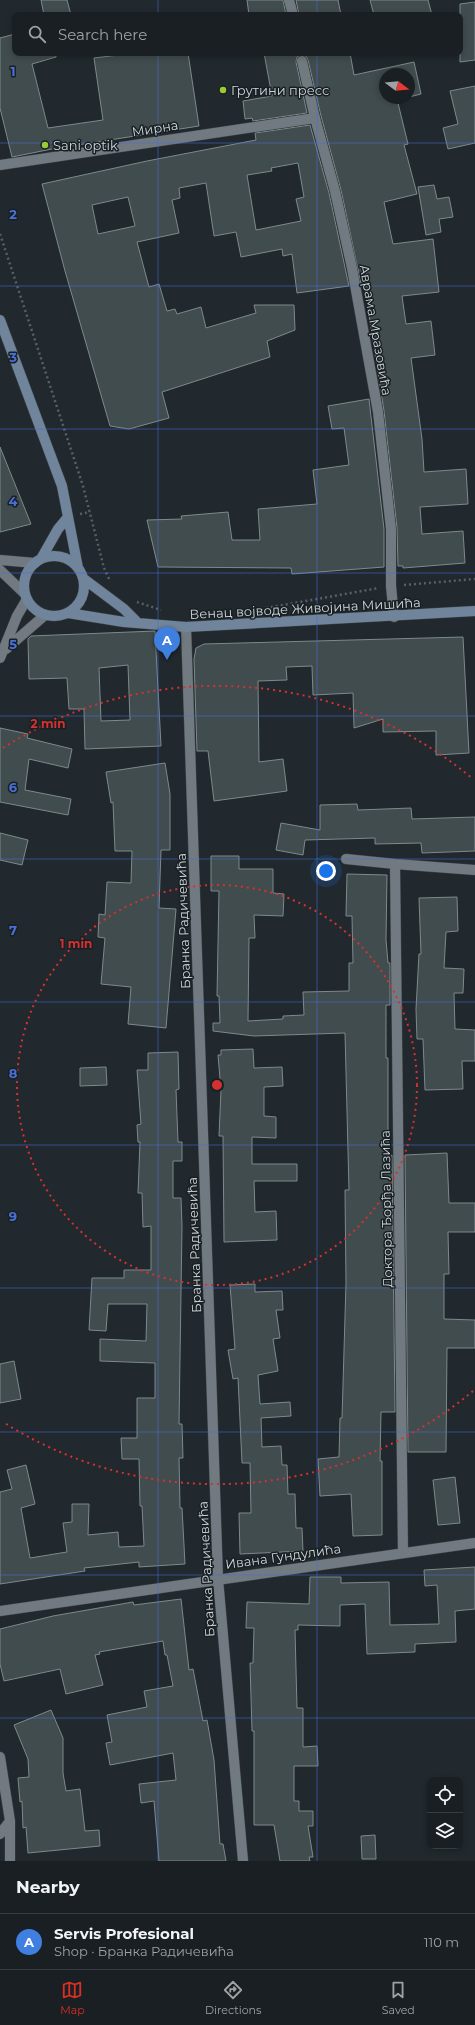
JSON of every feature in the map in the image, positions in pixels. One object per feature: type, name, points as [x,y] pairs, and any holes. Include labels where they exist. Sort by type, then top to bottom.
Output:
[{"type":"main road","points":[[0,320],[62,486],[78,568]]},
{"type":"main road","points":[[68,517],[58,529],[26,577],[26,597],[38,611],[45,615],[61,616],[68,613],[80,602],[83,594],[84,579]]},
{"type":"main road","points":[[38,561],[54,556],[62,557],[74,563],[84,579],[124,609],[137,622]]},
{"type":"main road","name":"Венац војводе Живојина Мишића","points":[[68,613],[124,622],[186,627],[394,617],[475,611]]},
{"type":"street","points":[[289,0],[291,12]]},
{"type":"street","name":"Аврама Мразовића","points":[[301,57],[315,118],[335,192],[352,268],[378,412],[391,530],[391,586],[394,617]]},
{"type":"street","name":"Мирна","points":[[0,165],[315,118]]},
{"type":"street","points":[[0,560],[38,561]]},
{"type":"street","points":[[0,570],[26,597],[1,656]]},
{"type":"street","points":[[1,656],[45,615]]},
{"type":"street","name":"Бранка Радичевића","points":[[186,627],[218,1579],[243,1861]]},
{"type":"street","points":[[346,859],[475,870]]},
{"type":"street","name":"Доктора Ђорђа Лазића","points":[[395,864],[403,1553]]},
{"type":"street","name":"Ивана Гундулића","points":[[0,1611],[475,1543]]},
{"type":"street","points":[[0,1757],[10,1821],[10,1861]]},
{"type":"street","points":[[0,1834],[10,1821]]},
{"type":"path","points":[[0,234],[83,486],[104,568],[113,587]]},
{"type":"path","points":[[258,609],[391,586],[475,579]]},
{"type":"path","points":[[131,599],[166,612]]},
{"type":"building","points":[[41,0],[67,0],[70,12],[43,12]]},
{"type":"building","points":[[247,0],[283,0],[285,12],[249,12]]},
{"type":"building","points":[[296,0],[338,0],[340,12],[298,12]]},
{"type":"building","points":[[370,0],[428,0],[431,12],[373,12]]},
{"type":"building","points":[[475,2],[475,60],[460,62],[460,56],[463,56],[463,12],[460,12],[460,4]]},
{"type":"building","points":[[12,35],[12,56],[56,56],[32,64],[48,128],[103,120],[94,58],[110,56],[188,56],[199,126],[52,149],[12,157],[0,108],[0,38]]},
{"type":"building","points":[[265,56],[299,56],[297,57],[296,62],[307,113],[253,121],[252,118],[245,119],[243,101],[272,96]]},
{"type":"building","points":[[306,56],[351,56],[354,75],[379,70],[379,104],[398,104],[408,144],[404,145],[417,194],[384,202],[393,244],[433,239],[439,292],[402,296],[406,324],[431,321],[435,355],[411,358],[422,439],[424,472],[466,469],[468,504],[420,507],[422,534],[463,531],[465,563],[403,568],[403,566],[398,566],[397,528],[384,411],[364,283],[361,284],[341,190]]},
{"type":"building","points":[[414,62],[421,94],[415,96],[415,68],[386,68]]},
{"type":"building","points":[[475,86],[475,143],[448,149],[443,128],[458,124],[450,91]]},
{"type":"building","points":[[310,125],[329,193],[349,286],[297,293],[292,254],[283,256],[282,249],[241,257],[236,232],[214,236],[206,183],[179,188],[180,198],[172,200],[179,233],[137,242],[149,287],[159,284],[167,311],[175,309],[177,314],[201,307],[206,328],[256,313],[254,305],[294,305],[295,330],[267,341],[270,357],[162,392],[169,418],[129,429],[110,426],[65,271],[42,184],[147,161],[256,140],[255,133]],"holes":[[[298,163],[304,197],[296,199],[301,221],[256,230],[247,175],[272,171],[271,168]],[[128,197],[135,226],[98,234],[92,205]]]},
{"type":"building","points":[[434,185],[437,199],[449,197],[453,217],[439,219],[441,232],[426,235],[418,187]]},
{"type":"building","points":[[369,399],[384,529],[384,567],[292,574],[291,568],[158,567],[147,520],[182,519],[181,516],[228,512],[232,540],[260,540],[258,509],[317,504],[313,470],[349,465],[344,428],[332,429],[328,406]]},
{"type":"building","points":[[0,447],[31,524],[0,532]]},
{"type":"building","points":[[155,631],[161,746],[85,749],[84,709],[69,709],[67,678],[29,679],[28,639],[31,636]],"holes":[[[128,665],[130,720],[101,721],[99,668]]]},
{"type":"building","points":[[463,637],[469,753],[436,755],[436,731],[383,732],[383,719],[354,728],[353,693],[313,695],[312,666],[286,667],[287,680],[258,681],[259,762],[283,759],[287,791],[214,801],[208,751],[197,751],[194,659],[196,648],[204,644]]},
{"type":"building","points":[[0,728],[28,734],[27,738],[72,749],[68,768],[29,759],[25,790],[71,799],[68,815],[0,802]]},
{"type":"building","points":[[165,763],[170,794],[170,850],[161,850],[159,908],[176,909],[166,1028],[128,1024],[131,987],[101,984],[105,938],[98,937],[99,914],[105,915],[107,882],[131,883],[132,851],[115,851],[113,802],[111,803],[106,772]]},
{"type":"building","points":[[357,804],[358,810],[411,808],[412,819],[475,817],[475,851],[422,853],[421,843],[375,844],[375,838],[305,840],[303,855],[276,850],[281,823],[320,830],[320,805]]},
{"type":"building","points":[[0,833],[28,840],[22,865],[0,860]]},
{"type":"building","points":[[211,856],[239,856],[239,869],[273,869],[273,893],[284,894],[283,916],[254,915],[255,938],[249,938],[248,1021],[283,1019],[283,1016],[304,1015],[303,992],[349,991],[349,963],[353,963],[352,916],[346,916],[347,874],[387,875],[386,940],[388,963],[390,963],[390,1005],[386,1005],[386,1058],[388,1058],[388,1155],[392,1155],[395,1412],[381,1412],[380,1461],[382,1461],[382,1535],[353,1536],[351,1494],[320,1496],[318,1459],[339,1457],[340,1418],[342,1418],[346,1283],[345,1190],[349,1190],[345,1033],[254,1036],[213,1031],[213,1023],[220,1023],[219,996],[217,996],[219,891],[211,891]]},
{"type":"building","points":[[457,897],[458,931],[446,932],[444,968],[464,969],[463,993],[454,993],[455,1029],[475,1030],[475,1061],[462,1061],[463,1089],[425,1090],[423,1039],[417,1039],[416,1009],[419,954],[421,954],[419,898]]},
{"type":"building","points":[[253,1049],[254,1068],[282,1067],[283,1086],[264,1087],[264,1116],[276,1117],[276,1138],[252,1137],[252,1164],[297,1164],[297,1181],[254,1181],[255,1212],[276,1211],[277,1240],[224,1242],[223,1136],[219,1136],[221,1090],[218,1055],[221,1055],[221,1050]]},
{"type":"building","points":[[178,1052],[179,1089],[176,1090],[178,1142],[182,1142],[182,1161],[173,1161],[173,1198],[181,1198],[182,1226],[179,1424],[182,1424],[183,1458],[179,1458],[180,1508],[182,1508],[185,1564],[139,1567],[139,1562],[84,1568],[85,1571],[0,1584],[0,1492],[12,1489],[7,1470],[26,1465],[35,1504],[21,1508],[30,1558],[67,1552],[63,1523],[72,1522],[72,1504],[89,1504],[88,1535],[118,1532],[119,1547],[144,1546],[142,1506],[140,1506],[139,1459],[122,1459],[121,1438],[137,1438],[137,1398],[155,1398],[155,1363],[100,1361],[100,1339],[146,1341],[147,1304],[108,1304],[106,1331],[89,1330],[92,1278],[124,1278],[124,1270],[151,1270],[151,1226],[143,1227],[142,1193],[138,1193],[140,1142],[138,1142],[137,1125],[141,1124],[137,1070],[148,1070],[148,1053]]},
{"type":"building","points":[[106,1067],[107,1085],[80,1086],[80,1068]]},
{"type":"building","points":[[447,1153],[449,1203],[475,1203],[475,1232],[448,1232],[449,1274],[444,1274],[444,1319],[475,1320],[475,1348],[447,1348],[446,1452],[408,1452],[405,1155]]},
{"type":"building","points":[[255,1284],[255,1292],[282,1291],[283,1310],[276,1310],[280,1338],[273,1339],[278,1371],[258,1375],[260,1404],[290,1402],[291,1416],[261,1418],[262,1447],[281,1446],[282,1465],[287,1465],[288,1494],[295,1494],[296,1528],[302,1528],[303,1551],[240,1554],[239,1513],[251,1513],[250,1463],[242,1463],[238,1378],[233,1379],[228,1350],[235,1349],[230,1285]]},
{"type":"building","points":[[14,1361],[21,1399],[0,1403],[0,1364]]},
{"type":"building","points":[[455,1477],[460,1523],[438,1525],[433,1480]]},
{"type":"building","points":[[475,1567],[475,1609],[455,1611],[456,1642],[415,1644],[415,1652],[367,1654],[365,1604],[340,1605],[340,1626],[298,1625],[298,1630],[295,1630],[297,1708],[303,1708],[303,1747],[317,1746],[318,1766],[294,1766],[294,1801],[299,1801],[299,1811],[313,1811],[313,1826],[308,1826],[313,1857],[309,1857],[310,1861],[280,1861],[274,1825],[254,1825],[254,1731],[252,1731],[250,1663],[253,1663],[254,1628],[246,1628],[247,1602],[309,1604],[310,1577],[341,1577],[341,1583],[389,1582],[390,1625],[439,1624],[437,1585],[425,1586],[424,1570]]},
{"type":"building","points":[[181,1599],[189,1670],[193,1669],[203,1721],[207,1720],[214,1760],[220,1844],[223,1844],[226,1861],[159,1861],[154,1801],[141,1803],[139,1784],[176,1780],[173,1753],[110,1765],[106,1743],[112,1742],[107,1715],[147,1707],[144,1691],[173,1686],[163,1641],[99,1652],[100,1654],[95,1655],[103,1685],[66,1694],[60,1669],[4,1681],[0,1664],[0,1629],[53,1616],[133,1602],[134,1605]]},
{"type":"building","points":[[51,1710],[63,1738],[63,1773],[66,1791],[80,1789],[85,1831],[99,1830],[100,1846],[28,1853],[26,1827],[23,1828],[22,1801],[20,1802],[18,1778],[29,1777],[28,1759],[14,1725]]},
{"type":"building","points":[[375,1835],[376,1859],[362,1859],[361,1836]]},
{"type":"place","name":"Грутини пресс","points":[[223,90]]},
{"type":"place","name":"Sani optik","points":[[45,145]]},
{"type":"place","name":"Servis Profesional","points":[[167,660]]}]
